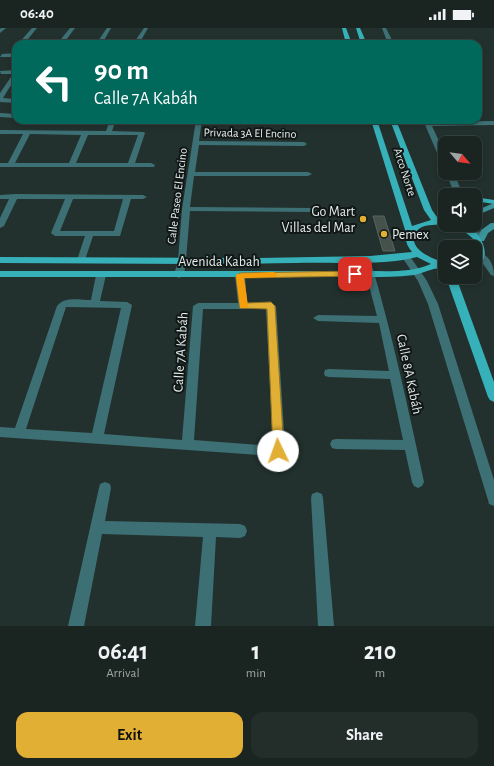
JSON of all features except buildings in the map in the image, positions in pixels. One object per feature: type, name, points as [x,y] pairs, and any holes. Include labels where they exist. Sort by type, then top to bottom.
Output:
[{"type":"main road","points":[[344,28],[348,40]]},
{"type":"main road","points":[[358,28],[362,40]]},
{"type":"main road","name":"Arco Norte","points":[[375,124],[410,232],[410,245],[417,254]]},
{"type":"main road","name":"Arco Norte","points":[[395,124],[428,210],[438,219]]},
{"type":"main road","points":[[482,201],[494,204]]},
{"type":"main road","points":[[482,210],[494,204]]},
{"type":"main road","points":[[410,232],[423,223],[438,222]]},
{"type":"main road","points":[[479,237],[494,226]]},
{"type":"main road","points":[[471,232],[479,237],[481,240]]},
{"type":"main road","points":[[482,242],[485,251],[482,256]]},
{"type":"main road","points":[[417,254],[438,264]]},
{"type":"main road","name":"Avenida Kabah","points":[[0,260],[258,261],[366,259],[406,257],[417,254]]},
{"type":"main road","name":"Avenida Kabah","points":[[0,274],[240,276],[370,274],[415,272],[438,266]]},
{"type":"main road","points":[[454,284],[494,397]]},
{"type":"street","points":[[0,32],[4,28]]},
{"type":"street","points":[[24,40],[35,28]]},
{"type":"street","points":[[63,40],[73,28]]},
{"type":"street","points":[[102,40],[110,28]]},
{"type":"street","points":[[138,40],[146,28]]},
{"type":"street","points":[[384,28],[389,40]]},
{"type":"street","points":[[2,56],[12,56]]},
{"type":"street","points":[[2,72],[12,72]]},
{"type":"street","points":[[12,79],[0,99],[12,100]]},
{"type":"street","points":[[7,116],[12,108]]},
{"type":"street","points":[[0,116],[12,116]]},
{"type":"street","points":[[482,118],[494,118]]},
{"type":"street","points":[[108,133],[111,124]]},
{"type":"street","name":"Calle Paseo El Encino","points":[[179,275],[182,260],[186,209],[198,124]]},
{"type":"street","points":[[428,124],[438,146]]},
{"type":"street","points":[[482,124],[494,124]]},
{"type":"street","points":[[0,132],[142,133],[131,165]]},
{"type":"street","points":[[10,165],[27,132]]},
{"type":"street","points":[[72,165],[85,133]]},
{"type":"street","name":"Privada 3A El Encino","points":[[195,143],[304,144]]},
{"type":"street","points":[[0,165],[151,165]]},
{"type":"street","points":[[191,174],[308,174]]},
{"type":"street","points":[[0,226],[15,196]]},
{"type":"street","points":[[0,197],[143,197]]},
{"type":"street","points":[[70,197],[56,234],[117,234],[128,197]]},
{"type":"street","points":[[186,209],[313,210]]},
{"type":"street","points":[[476,232],[479,237]]},
{"type":"street","points":[[81,260],[90,234]]},
{"type":"street","points":[[406,257],[422,281],[433,304],[494,500]]},
{"type":"street","name":"Calle 8A Kabáh","points":[[366,259],[383,320],[418,482]]},
{"type":"street","points":[[482,263],[494,273]]},
{"type":"street","points":[[95,304],[100,275]]},
{"type":"street","points":[[240,276],[243,306]]},
{"type":"street","points":[[19,433],[60,308],[63,304],[127,305],[97,439]]},
{"type":"street","name":"Calle 7A Kabáh","points":[[0,432],[283,452],[271,306],[198,306],[188,445]]},
{"type":"street","points":[[318,318],[383,320]]},
{"type":"street","points":[[329,373],[395,375]]},
{"type":"street","points":[[336,444],[410,445]]},
{"type":"street","points":[[76,626],[105,488]]},
{"type":"street","points":[[317,498],[326,626]]},
{"type":"street","points":[[97,527],[240,531]]},
{"type":"street","points":[[203,626],[210,530]]},
{"type":"slow traffic","points":[[243,306],[240,276],[273,275]]},
{"type":"place","name":"Go Mart Villas del Mar","points":[[363,219]]},
{"type":"place","name":"Pemex","points":[[384,234]]},
{"type":"route","points":[[278,451],[271,306],[243,306],[240,276],[355,274]]}]
